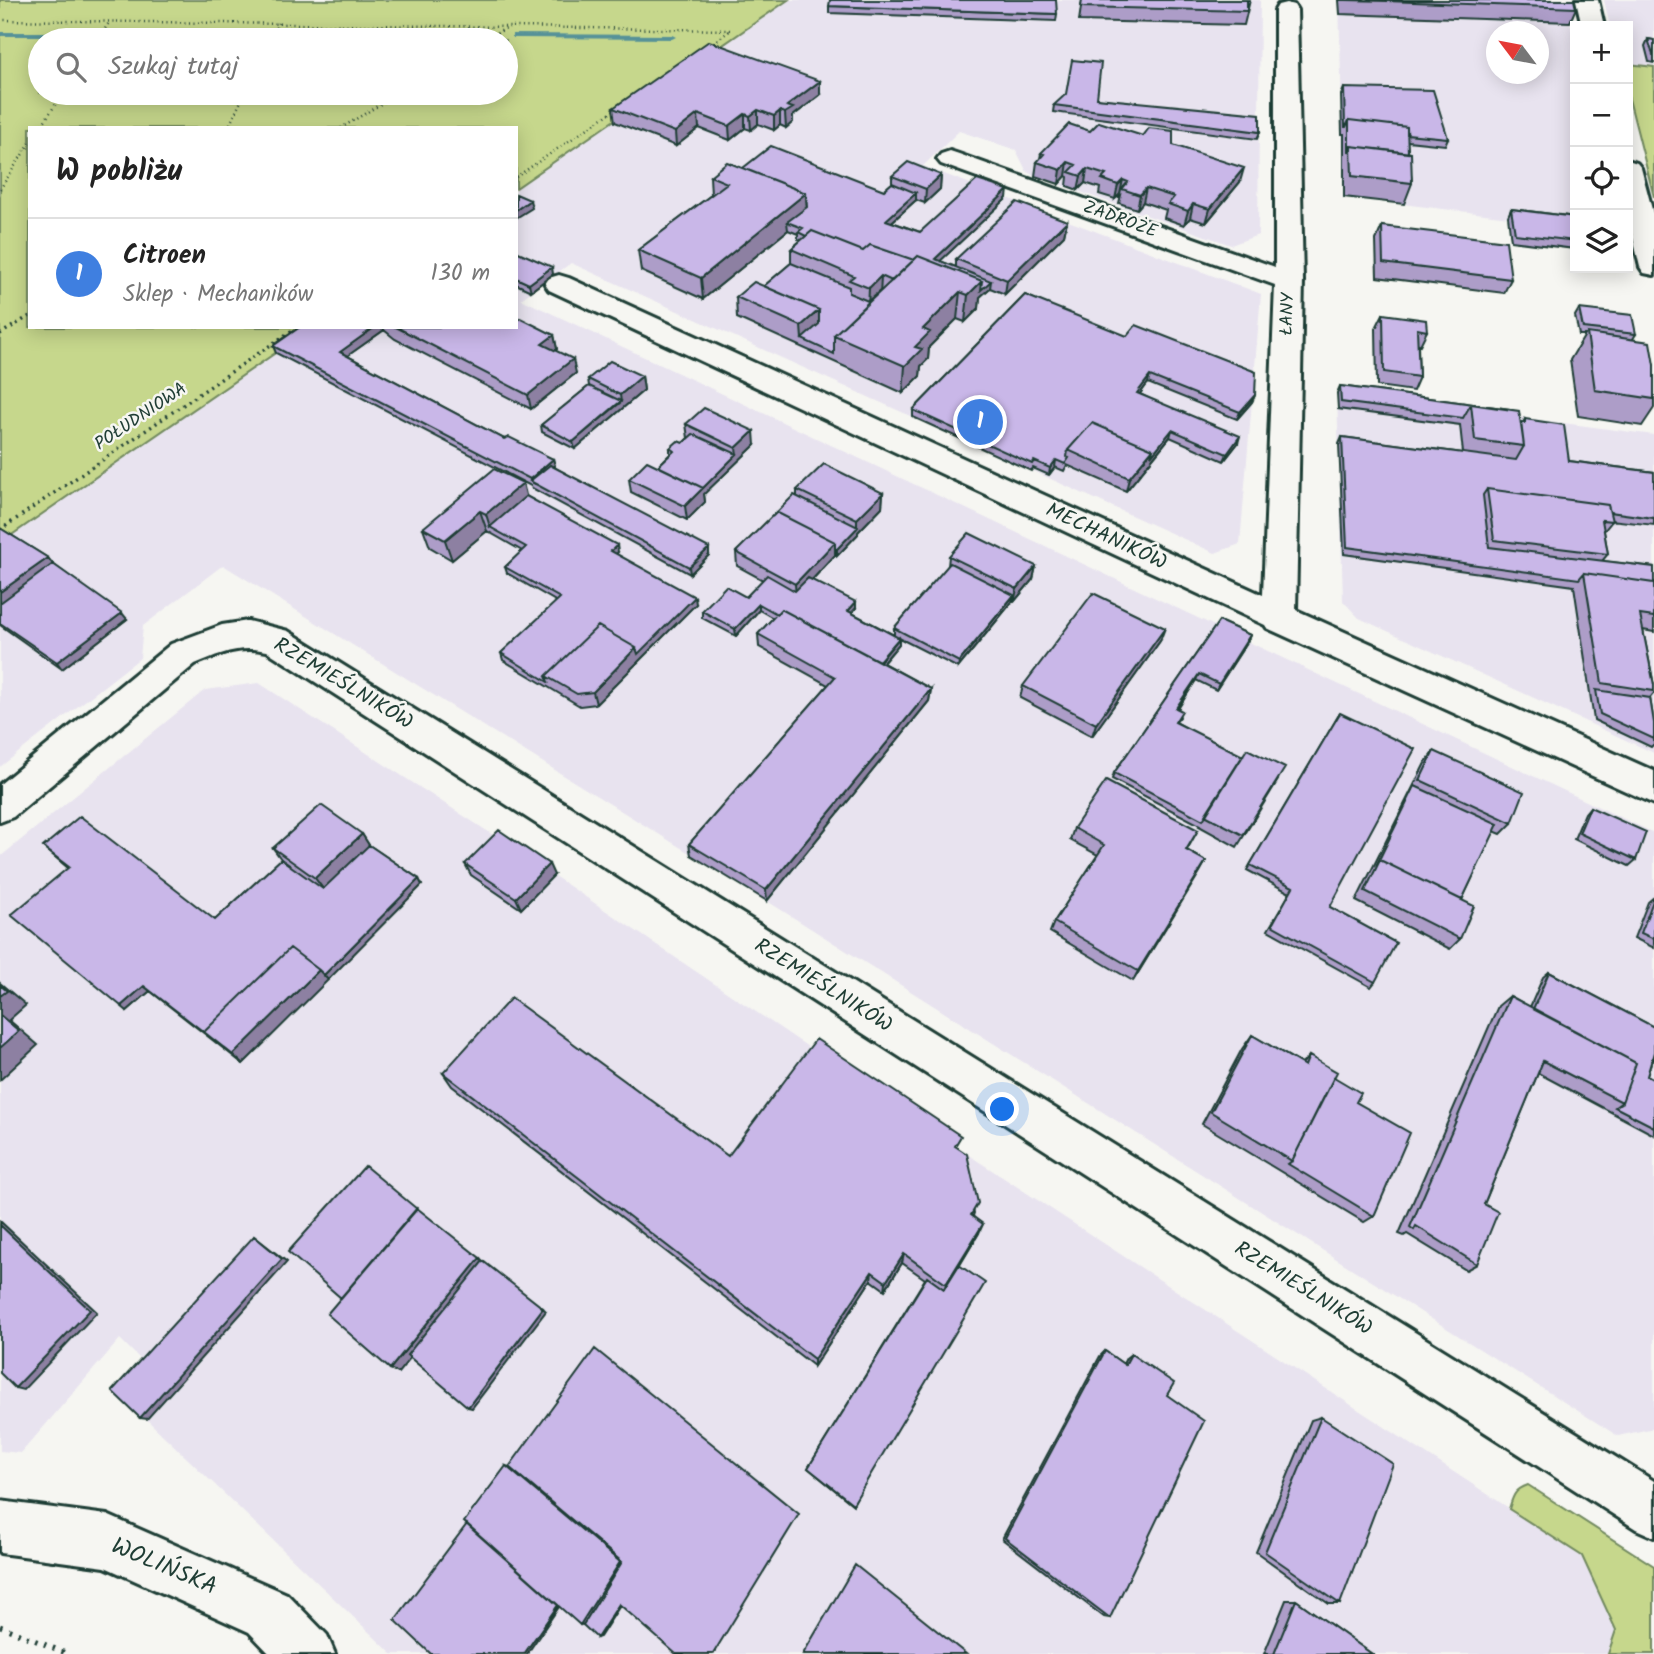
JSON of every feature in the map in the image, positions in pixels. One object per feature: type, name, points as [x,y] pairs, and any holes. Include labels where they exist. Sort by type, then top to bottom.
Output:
[{"type":"street","points":[[1587,0],[1592,21]]},
{"type":"street","name":"ŁANY","points":[[1279,619],[1289,281],[1286,10]]},
{"type":"street","name":"ZADROŻE","points":[[950,159],[1289,281]]},
{"type":"street","points":[[1633,187],[1654,267]]},
{"type":"street","name":"MECHANIKÓW","points":[[559,284],[959,466],[1279,619],[1654,788]]},
{"type":"street","name":"RZEMIEŚLNIKÓW","points":[[0,806],[183,654],[222,638],[247,635],[276,640],[1654,1511]]},
{"type":"street","name":"WOLIŃSKA","points":[[0,1527],[107,1541],[268,1613],[308,1654]]},
{"type":"path","points":[[0,20],[506,28]]},
{"type":"path","points":[[106,28],[110,21]]},
{"type":"path","points":[[276,28],[278,23]]},
{"type":"path","points":[[518,28],[732,30],[709,45]]},
{"type":"path","points":[[41,126],[55,105]]},
{"type":"path","points":[[229,126],[239,105]]},
{"type":"path","points":[[344,126],[378,105]]},
{"type":"path","points":[[518,176],[618,107]]},
{"type":"path","points":[[0,188],[28,146]]},
{"type":"path","points":[[0,334],[28,317]]},
{"type":"path","name":"POŁUDNIOWA","points":[[0,530],[294,329]]},
{"type":"path","points":[[0,1626],[68,1654]]},
{"type":"shaded area","points":[[788,0],[1260,0],[1258,235],[1231,245],[1035,176],[1027,172],[1016,150],[959,131],[923,166],[1261,294],[1240,544],[1215,553],[571,263],[521,299],[1654,833],[1654,1428],[1618,1436],[767,901],[223,565],[143,626],[140,658],[0,767],[0,543],[310,329],[518,329],[518,187]]},
{"type":"shaded area","points":[[1339,0],[1565,0],[1570,22],[1570,224],[1344,197]]},
{"type":"shaded area","points":[[1604,0],[1654,0],[1654,67],[1633,65],[1633,21],[1609,21]]},
{"type":"shaded area","points":[[1337,393],[1654,435],[1654,753],[1359,618],[1343,601]]},
{"type":"shaded area","points":[[259,683],[504,842],[958,1148],[1582,1556],[1616,1630],[1608,1654],[392,1654],[119,1393],[145,1364],[120,1339],[21,1453],[0,1451],[0,857],[205,690]]},
{"type":"green space","points":[[0,0],[788,0],[518,187],[518,126],[28,126],[28,329],[310,329],[0,543]]},
{"type":"green space","points":[[1633,65],[1654,67],[1654,197],[1633,115]]},
{"type":"green space","points":[[1528,1485],[1654,1566],[1654,1654],[1608,1654],[1616,1630],[1582,1556],[1509,1509],[1515,1494]]},
{"type":"building","points":[[830,0],[1056,0],[1057,14],[829,6]]},
{"type":"building","points":[[1082,0],[1247,0],[1247,11],[1081,7]]},
{"type":"building","points":[[1346,0],[1574,0],[1576,8],[1386,1]]},
{"type":"building","points":[[1648,39],[1654,40],[1654,55],[1653,55]]},
{"type":"building","points":[[709,41],[820,81],[787,106],[793,108],[785,113],[780,111],[774,116],[758,110],[750,116],[745,114],[729,126],[698,114],[675,132],[613,108]]},
{"type":"building","points":[[1072,60],[1101,63],[1097,98],[1260,114],[1260,132],[1054,105],[1066,94]]},
{"type":"building","points":[[1344,88],[1433,90],[1448,138],[1407,134],[1407,127],[1349,120],[1345,127]]},
{"type":"building","points":[[1349,120],[1407,127],[1408,153],[1351,146],[1349,152]]},
{"type":"building","points":[[1099,122],[1143,136],[1149,128],[1173,131],[1173,145],[1244,168],[1210,209],[1193,204],[1188,211],[1168,204],[1174,197],[1146,188],[1140,195],[1122,189],[1128,182],[1123,180],[1118,185],[1102,179],[1106,175],[1087,169],[1081,176],[1069,172],[1076,165],[1068,162],[1061,170],[1037,162],[1044,154],[1041,153],[1069,124],[1090,131]]},
{"type":"building","points":[[771,146],[884,190],[892,183],[916,193],[886,220],[920,232],[977,180],[1008,190],[935,259],[991,281],[981,290],[982,281],[918,256],[914,260],[870,245],[863,251],[812,231],[806,236],[798,232],[803,228],[787,222],[807,207],[806,193],[743,168]]},
{"type":"building","points":[[1351,146],[1411,153],[1412,183],[1352,176]]},
{"type":"building","points":[[727,162],[806,193],[701,278],[638,250],[727,183],[710,176]]},
{"type":"building","points":[[908,162],[941,175],[926,189],[892,176]]},
{"type":"building","points":[[518,195],[530,200],[518,209]]},
{"type":"building","points":[[1017,202],[1067,221],[1007,280],[956,259]]},
{"type":"building","points":[[1511,209],[1570,216],[1570,240],[1515,234]]},
{"type":"building","points":[[1382,226],[1506,241],[1511,279],[1383,263]]},
{"type":"building","points":[[812,231],[863,251],[870,245],[914,260],[892,281],[881,276],[869,288],[849,280],[854,276],[791,249]]},
{"type":"building","points":[[518,252],[552,267],[529,284],[518,279]]},
{"type":"building","points":[[918,256],[982,281],[968,295],[960,292],[923,329],[930,332],[915,347],[922,349],[905,366],[834,335]]},
{"type":"building","points":[[791,263],[849,287],[849,293],[868,301],[881,290],[834,335],[834,354],[802,339],[819,324],[819,310],[764,286]]},
{"type":"building","points":[[754,282],[819,310],[801,326],[736,297]]},
{"type":"building","points":[[1025,295],[1127,336],[1136,325],[1256,372],[1255,395],[1240,412],[1150,376],[1137,393],[1240,436],[1227,454],[1172,430],[1151,456],[1153,449],[1092,423],[1068,450],[1069,458],[1065,464],[1056,460],[1050,468],[1034,461],[1032,464],[913,410]]},
{"type":"building","points":[[1579,309],[1632,315],[1636,334],[1583,328]]},
{"type":"building","points":[[1383,314],[1426,320],[1427,331],[1417,329],[1419,377],[1384,372]]},
{"type":"building","points":[[520,318],[554,335],[542,344],[573,359],[528,395],[400,329],[518,329]]},
{"type":"building","points":[[297,329],[372,329],[340,352],[504,439],[509,437],[553,459],[530,479],[273,346]]},
{"type":"building","points":[[1587,333],[1650,342],[1654,365],[1654,399],[1595,390]]},
{"type":"building","points":[[610,361],[642,376],[620,395],[588,379]]},
{"type":"building","points":[[589,386],[621,401],[573,442],[541,425]]},
{"type":"building","points":[[1340,386],[1510,409],[1471,404],[1463,418],[1341,402]]},
{"type":"building","points":[[1471,404],[1519,411],[1524,446],[1475,440]]},
{"type":"building","points":[[704,408],[754,431],[736,448],[686,424]]},
{"type":"building","points":[[1525,419],[1564,425],[1569,461],[1654,472],[1654,518],[1610,512],[1608,505],[1487,489],[1483,495],[1489,547],[1654,567],[1654,583],[1584,573],[1579,579],[1347,547],[1342,437],[1516,460],[1524,446],[1521,422],[1525,423]]},
{"type":"building","points":[[1092,423],[1153,449],[1129,478],[1068,450]]},
{"type":"building","points":[[693,434],[737,454],[703,488],[658,466],[674,451],[670,448],[678,441],[683,443]]},
{"type":"building","points":[[647,461],[703,488],[685,506],[629,479]]},
{"type":"building","points":[[824,464],[883,493],[857,519],[797,490]]},
{"type":"building","points":[[550,465],[709,548],[689,567],[530,481]]},
{"type":"building","points":[[494,469],[523,483],[486,514],[480,511],[445,540],[423,528]]},
{"type":"building","points":[[1487,489],[1608,505],[1612,521],[1602,520],[1608,554],[1494,540]]},
{"type":"building","points":[[794,495],[858,527],[835,549],[835,542],[777,512]]},
{"type":"building","points":[[526,496],[617,545],[611,551],[695,597],[638,654],[636,648],[598,626],[546,676],[548,682],[501,653],[560,598],[505,567],[526,547],[490,527]]},
{"type":"building","points":[[776,512],[835,542],[795,584],[736,552]]},
{"type":"building","points":[[0,528],[48,558],[0,592]]},
{"type":"building","points":[[969,533],[1036,566],[1017,589],[949,556]]},
{"type":"building","points":[[950,563],[1014,595],[959,662],[894,628]]},
{"type":"building","points":[[53,564],[122,613],[57,662],[0,623],[0,603]]},
{"type":"building","points":[[1584,573],[1654,583],[1654,617],[1640,615],[1654,691],[1602,683]]},
{"type":"building","points":[[767,575],[795,591],[808,578],[856,602],[848,611],[899,638],[879,661],[781,609],[777,614],[759,604],[735,629],[702,611],[726,586],[746,597]]},
{"type":"building","points":[[1093,593],[1165,628],[1096,724],[1023,686]]},
{"type":"building","points":[[781,609],[931,689],[766,890],[689,844],[835,677],[758,634]]},
{"type":"building","points":[[1219,621],[1250,635],[1219,684],[1199,674],[1176,708],[1182,711],[1175,722],[1243,756],[1203,820],[1114,773]]},
{"type":"building","points":[[598,626],[636,648],[593,692],[577,694],[546,676]]},
{"type":"building","points":[[1596,690],[1650,698],[1654,739],[1600,714]]},
{"type":"building","points":[[1340,713],[1415,749],[1330,907],[1396,943],[1375,982],[1272,925],[1293,887],[1250,865]]},
{"type":"building","points":[[1247,749],[1285,768],[1243,835],[1205,815]]},
{"type":"building","points":[[1434,751],[1524,792],[1512,823],[1420,780]]},
{"type":"building","points":[[1106,781],[1198,830],[1186,850],[1206,861],[1138,971],[1054,922],[1104,845],[1074,828]]},
{"type":"building","points":[[1415,786],[1498,824],[1462,900],[1380,860],[1376,866]]},
{"type":"building","points":[[321,805],[362,834],[315,878],[273,848]]},
{"type":"building","points":[[1590,807],[1646,832],[1636,860],[1579,833]]},
{"type":"building","points":[[80,816],[215,920],[281,859],[323,889],[369,845],[419,879],[324,975],[290,948],[204,1032],[209,1036],[144,986],[121,1006],[11,915],[69,867],[43,847]]},
{"type":"building","points":[[499,830],[549,864],[516,898],[465,864]]},
{"type":"building","points":[[1380,860],[1474,906],[1460,939],[1365,891]]},
{"type":"building","points":[[1654,898],[1654,939],[1641,933]]},
{"type":"building","points":[[290,948],[319,970],[233,1055],[204,1032]]},
{"type":"building","points":[[1549,972],[1654,1027],[1654,1052],[1647,1076],[1654,1080],[1654,1127],[1615,1107],[1622,1102],[1636,1063],[1533,1009]]},
{"type":"building","points":[[0,985],[7,991],[0,996]]},
{"type":"building","points":[[1510,996],[1636,1063],[1622,1102],[1543,1061],[1484,1204],[1498,1212],[1477,1264],[1416,1226],[1414,1230],[1410,1227]]},
{"type":"building","points":[[511,998],[728,1156],[816,1039],[961,1136],[955,1146],[967,1154],[978,1203],[971,1215],[983,1224],[946,1284],[904,1254],[886,1282],[872,1272],[814,1359],[443,1073]]},
{"type":"building","points":[[0,1015],[19,1031],[0,1048]]},
{"type":"building","points":[[1252,1035],[1305,1066],[1309,1056],[1337,1072],[1292,1161],[1211,1112]]},
{"type":"building","points":[[1334,1077],[1361,1093],[1356,1102],[1410,1133],[1374,1216],[1288,1164],[1292,1161]]},
{"type":"building","points":[[365,1166],[417,1209],[341,1298],[288,1252]]},
{"type":"building","points":[[417,1208],[480,1258],[390,1369],[327,1314]]},
{"type":"building","points":[[0,1225],[90,1310],[15,1388],[0,1373]]},
{"type":"building","points":[[254,1236],[282,1259],[140,1418],[112,1391]]},
{"type":"building","points":[[483,1261],[543,1308],[468,1407],[407,1355]]},
{"type":"building","points":[[959,1265],[985,1283],[853,1504],[808,1468],[927,1277],[944,1289]]},
{"type":"building","points":[[595,1349],[799,1514],[713,1654],[676,1654],[619,1604],[597,1638],[583,1625],[622,1562],[509,1467]]},
{"type":"building","points":[[1105,1351],[1125,1365],[1131,1354],[1174,1383],[1167,1395],[1204,1421],[1110,1618],[1005,1538]]},
{"type":"building","points":[[1321,1417],[1393,1464],[1340,1604],[1265,1552]]},
{"type":"building","points":[[506,1466],[620,1562],[580,1625],[464,1522]]},
{"type":"building","points":[[467,1524],[558,1605],[524,1654],[431,1654],[395,1620]]},
{"type":"building","points":[[855,1565],[966,1654],[803,1654]]},
{"type":"building","points":[[1296,1600],[1372,1654],[1274,1654]]},
{"type":"waterway","points":[[0,34],[28,34]]},
{"type":"waterway","points":[[518,36],[672,37]]},
{"type":"place","name":"Citroen","points":[[980,422]]}]
